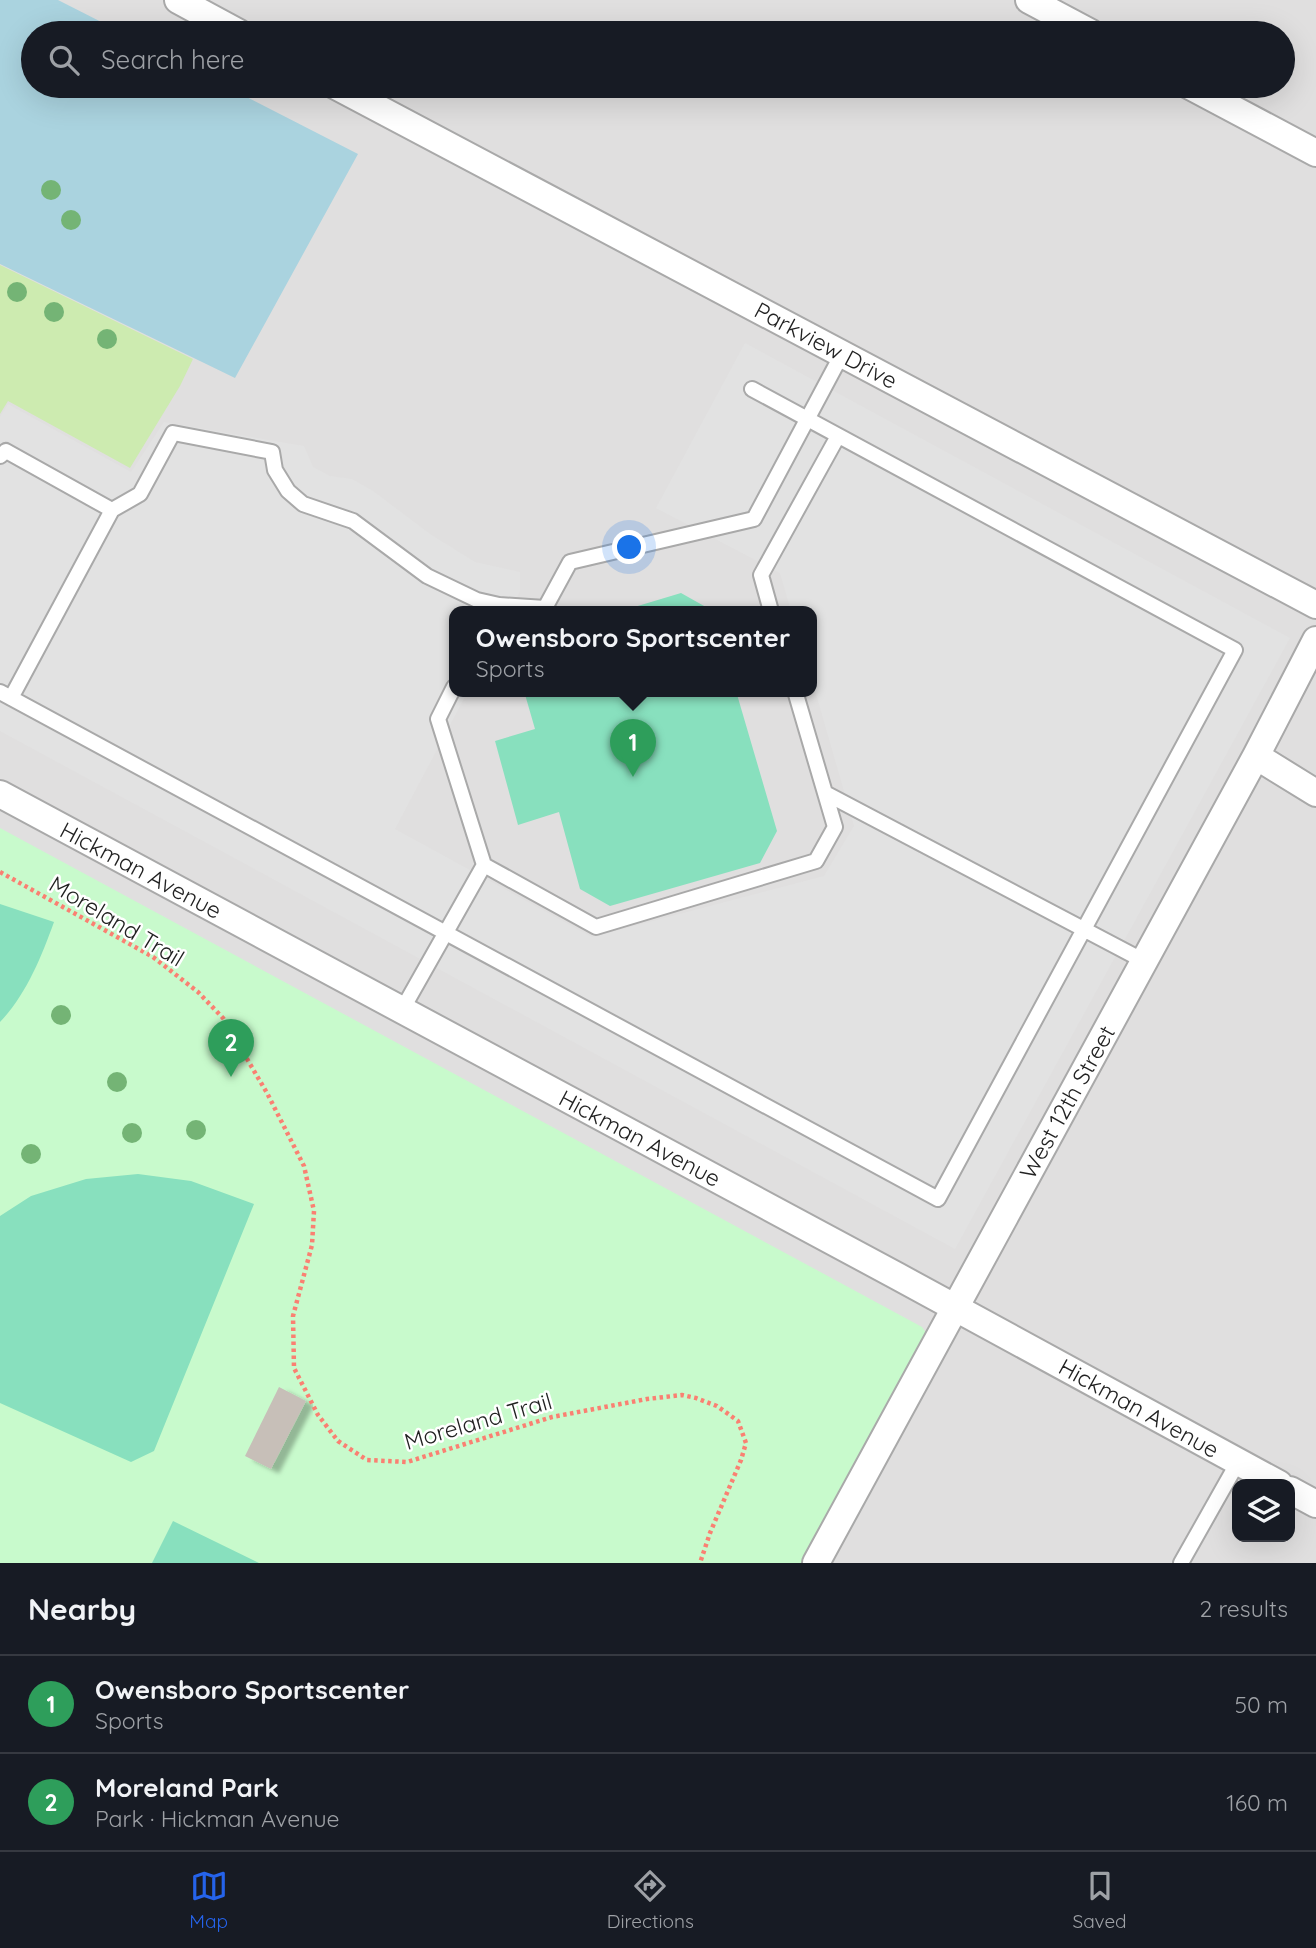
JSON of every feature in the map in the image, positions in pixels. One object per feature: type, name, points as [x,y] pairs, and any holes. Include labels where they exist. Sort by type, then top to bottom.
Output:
[{"type":"street","points":[[178,0],[217,21]]},
{"type":"street","points":[[1029,0],[1068,21]]},
{"type":"street","name":"Parkview Drive","points":[[359,98],[1316,605]]},
{"type":"street","points":[[1212,98],[1316,153]]},
{"type":"street","name":"West 12th Street","points":[[816,1563],[1256,756],[1316,640]]},
{"type":"street","points":[[1256,756],[1316,793]]},
{"type":"street","name":"Hickman Avenue","points":[[0,794],[1270,1479]]},
{"type":"street","points":[[1295,1493],[1316,1504]]},
{"type":"lane","points":[[546,606],[570,562],[754,519],[842,354]]},
{"type":"lane","points":[[492,606],[427,576],[353,521],[303,504],[288,491],[275,470],[272,452],[173,433],[140,494],[112,510],[6,695],[938,1199],[1235,650],[752,389]]},
{"type":"lane","points":[[770,606],[761,575],[838,436]]},
{"type":"lane","points":[[0,456],[6,451],[112,510]]},
{"type":"lane","points":[[449,697],[438,719],[484,865],[596,927],[816,861],[835,827],[797,697]]},
{"type":"lane","points":[[825,793],[1144,961]]},
{"type":"lane","points":[[402,1010],[484,865]]},
{"type":"lane","points":[[1181,1563],[1238,1462]]},
{"type":"path","name":"Moreland Trail","points":[[0,872],[153,957],[198,992],[223,1018],[267,1093],[304,1166],[314,1211],[312,1245],[293,1316],[294,1368],[318,1415],[338,1441],[367,1460],[407,1462],[552,1416],[647,1399],[682,1395],[696,1398],[718,1406],[738,1421],[746,1443],[700,1563]]},
{"type":"shaded area","points":[[0,0],[1316,0],[1316,1563],[0,1563]]},
{"type":"shaded area","points":[[745,343],[1290,638],[955,1249],[0,731],[0,417],[8,404],[131,472],[164,422],[304,446],[313,467],[330,476],[352,479],[373,491],[430,534],[475,562],[520,572],[520,591],[512,606],[449,606],[449,697],[465,697],[395,829],[592,937],[824,876],[854,826],[817,697],[817,606],[790,606],[780,573],[656,508]]},
{"type":"green space","points":[[0,265],[193,359],[180,386],[130,468],[8,401],[0,414]]},
{"type":"green space","points":[[681,593],[704,606],[638,606]]},
{"type":"green space","points":[[526,697],[738,697],[777,831],[760,863],[610,906],[580,889],[559,812],[518,825],[495,741],[535,729]]},
{"type":"green space","points":[[0,828],[922,1327],[927,1334],[806,1563],[0,1563]]},
{"type":"green space","points":[[0,904],[54,922],[25,988],[0,1022]]},
{"type":"green space","points":[[138,1174],[191,1181],[254,1204],[154,1451],[131,1462],[0,1403],[0,1216],[31,1196],[86,1179]]},
{"type":"green space","points":[[173,1521],[259,1563],[152,1563]]},
{"type":"water","points":[[0,0],[58,0],[99,21],[21,21],[21,98],[248,98],[358,154],[235,378],[0,264]]},
{"type":"building","points":[[279,1387],[306,1401],[271,1469],[245,1456]]},
{"type":"place","name":"Owensboro Sportscenter","points":[[633,777]]},
{"type":"place","name":"Moreland Park","points":[[231,1077]]}]
